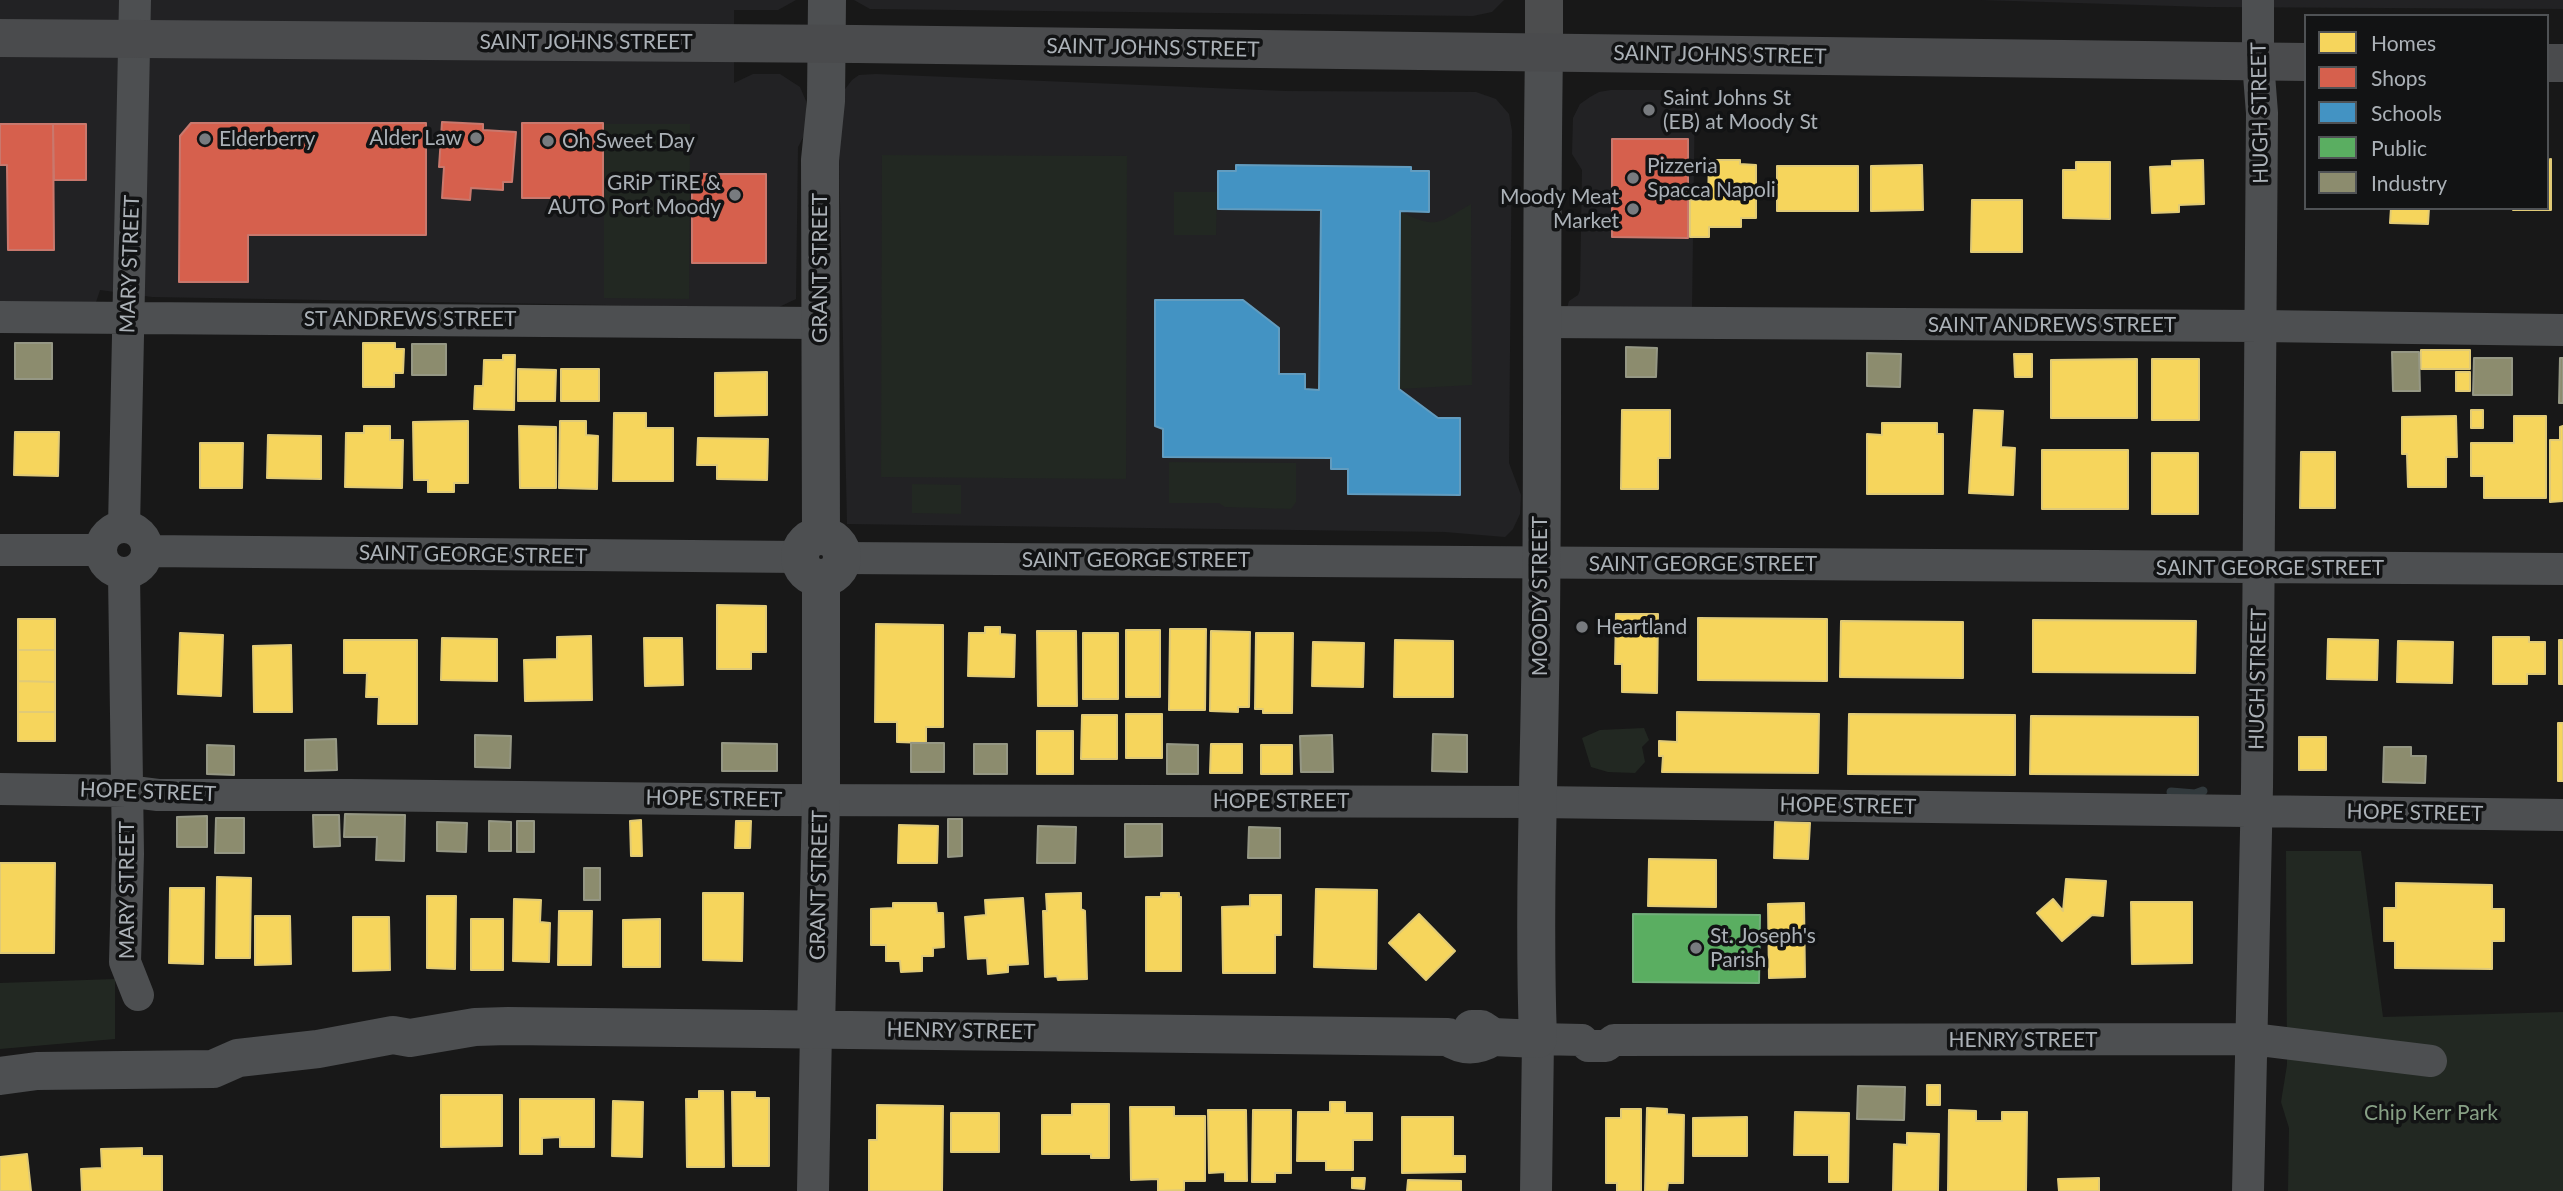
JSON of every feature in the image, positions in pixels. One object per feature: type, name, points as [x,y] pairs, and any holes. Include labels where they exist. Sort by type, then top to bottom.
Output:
[{"type":"main road","name":"MOODY STREET","points":[[1544,0],[1544,52]]},
{"type":"main road","name":"SAINT JOHNS STREET","points":[[0,38],[828,44],[2304,62]]},
{"type":"street","name":"MARY STREET","points":[[124,527],[135,0]]},
{"type":"street","name":"GRANT STREET","points":[[813,1191],[821,799],[820,160],[828,44],[827,0]]},
{"type":"street","name":"HUGH STREET","points":[[2248,1191],[2257,811],[2262,113],[2258,62],[2258,0]]},
{"type":"street","name":"MOODY STREET","points":[[1536,1191],[1536,802],[1541,563],[1540,322],[1544,52]]},
{"type":"street","name":"ST ANDREWS STREET","points":[[0,317],[819,323]]},
{"type":"street","name":"SAINT ANDREWS STREET","points":[[1540,322],[2563,330]]},
{"type":"street","points":[[124,527],[143,537],[148,551],[138,569],[124,574],[105,564],[101,550],[105,537],[111,531],[124,527]]},
{"type":"street","points":[[0,550],[101,550]]},
{"type":"street","name":"SAINT GEORGE STREET","points":[[148,551],[2039,568],[2259,566],[2563,569]]},
{"type":"street","name":"MARY STREET","points":[[124,574],[128,854],[125,962],[138,995]]},
{"type":"street","name":"HOPE STREET","points":[[0,789],[158,794],[1536,802],[2563,815]]},
{"type":"street","name":"HENRY STREET","points":[[0,1076],[37,1071],[214,1069],[235,1080],[332,1069],[396,1054],[410,1038],[475,1027],[1448,1037],[1458,1029],[1480,1029],[1493,1037],[1582,1040],[1588,1030],[1605,1030],[1614,1040],[2252,1039],[2431,1060]]},
{"type":"shaded area","points":[[0,0],[796,0],[778,10],[734,10],[734,83],[753,74],[780,74],[800,87],[806,101],[806,132],[798,147],[796,299],[777,308],[152,297],[100,290],[91,317],[0,317]]},
{"type":"shaded area","points":[[854,0],[1504,0],[1492,12],[1473,16],[870,9]]},
{"type":"shaded area","points":[[1980,0],[2563,0],[2563,9],[2206,7]]},
{"type":"shaded area","points":[[859,75],[1286,91],[1476,92],[1496,99],[1509,114],[1512,131],[1509,463],[1521,495],[1520,514],[1513,529],[1505,537],[1445,532],[847,524],[838,109],[842,93],[852,80]]},
{"type":"shaded area","points":[[1695,90],[1692,312],[1566,311],[1569,301],[1578,295],[1580,290],[1582,170],[1572,154],[1573,118],[1580,104],[1599,92]]},
{"type":"green space","points":[[604,124],[690,124],[689,299],[604,298]]},
{"type":"green space","points":[[882,155],[1127,156],[1126,479],[881,477]]},
{"type":"green space","points":[[1174,192],[1217,192],[1216,235],[1174,235]]},
{"type":"green space","points":[[1471,204],[1472,385],[1399,389],[1400,211],[1422,221],[1437,222]]},
{"type":"green space","points":[[1169,462],[1296,463],[1296,502],[1291,509],[1225,507],[1219,503],[1169,503]]},
{"type":"green space","points":[[912,484],[961,485],[961,514],[912,513]]},
{"type":"green space","points":[[1644,728],[1649,740],[1642,747],[1645,762],[1635,773],[1608,772],[1591,767],[1582,738],[1600,730]]},
{"type":"green space","name":"Chip Kerr Park","points":[[2286,851],[2361,851],[2383,1017],[2563,1012],[2563,1191],[2288,1191],[2289,1128],[2281,1102],[2287,1065]]},
{"type":"green space","points":[[115,979],[115,1039],[0,1049],[0,983]]},
{"type":"building: Homes","points":[[2551,159],[2551,210],[2549,210]]},
{"type":"building: Homes","points":[[1709,160],[1740,160],[1740,164],[1756,165],[1756,218],[1741,218],[1741,227],[1709,227],[1709,237],[1690,237],[1690,200],[1708,200]]},
{"type":"building: Homes","points":[[2203,160],[2204,204],[2179,205],[2179,212],[2152,213],[2150,167],[2172,166],[2172,161]]},
{"type":"building: Homes","points":[[2076,162],[2110,162],[2110,219],[2063,218],[2063,170],[2076,170]]},
{"type":"building: Homes","points":[[1922,165],[1923,210],[1871,211],[1871,166]]},
{"type":"building: Homes","points":[[1777,166],[1858,166],[1858,211],[1777,211]]},
{"type":"building: Homes","points":[[1972,200],[2022,200],[2022,252],[1971,252]]},
{"type":"building: Homes","points":[[2391,210],[2429,210],[2428,224],[2390,223]]},
{"type":"building: Homes","points":[[363,343],[395,343],[395,349],[404,349],[403,373],[394,373],[394,387],[363,387]]},
{"type":"building: Homes","points":[[2421,350],[2470,350],[2470,369],[2421,369]]},
{"type":"building: Homes","points":[[2014,354],[2032,354],[2032,377],[2015,377]]},
{"type":"building: Homes","points":[[503,355],[515,355],[514,410],[474,409],[475,386],[483,386],[484,360],[503,360]]},
{"type":"building: Homes","points":[[2137,359],[2137,418],[2051,418],[2051,360]]},
{"type":"building: Homes","points":[[2152,359],[2199,359],[2199,420],[2152,420]]},
{"type":"building: Homes","points":[[518,369],[556,370],[555,401],[518,401]]},
{"type":"building: Homes","points":[[561,369],[599,369],[599,401],[561,401]]},
{"type":"building: Homes","points":[[767,372],[767,415],[715,416],[715,373]]},
{"type":"building: Homes","points":[[2456,372],[2470,372],[2470,391],[2456,391]]},
{"type":"building: Homes","points":[[1622,410],[1670,410],[1670,458],[1658,458],[1658,489],[1621,489]]},
{"type":"building: Homes","points":[[1974,410],[2003,411],[2001,447],[2015,448],[2013,495],[1969,493]]},
{"type":"building: Homes","points":[[2471,410],[2483,410],[2483,428],[2471,428]]},
{"type":"building: Homes","points":[[614,413],[646,413],[646,428],[673,428],[673,481],[613,481]]},
{"type":"building: Homes","points":[[2456,416],[2457,457],[2446,457],[2446,487],[2408,487],[2407,454],[2402,454],[2402,417]]},
{"type":"building: Homes","points":[[2514,416],[2546,416],[2546,498],[2484,498],[2484,476],[2471,476],[2471,443],[2514,443]]},
{"type":"building: Homes","points":[[468,421],[468,483],[454,483],[454,492],[428,492],[428,480],[414,480],[413,422]]},
{"type":"building: Homes","points":[[560,421],[586,421],[586,435],[598,436],[597,489],[559,488]]},
{"type":"building: Homes","points":[[1882,423],[1937,423],[1937,434],[1943,434],[1943,494],[1867,494],[1867,434],[1882,435]]},
{"type":"building: Homes","points":[[364,426],[390,426],[390,440],[403,440],[402,488],[345,487],[346,433],[364,433]]},
{"type":"building: Homes","points":[[519,426],[556,427],[556,488],[520,488]]},
{"type":"building: Homes","points":[[2563,426],[2563,501],[2550,502],[2550,440],[2560,440],[2560,427]]},
{"type":"building: Homes","points":[[15,432],[59,432],[58,476],[14,475]]},
{"type":"building: Homes","points":[[268,435],[321,436],[321,479],[267,478]]},
{"type":"building: Homes","points":[[698,438],[768,439],[767,480],[717,479],[717,465],[697,465]]},
{"type":"building: Homes","points":[[200,443],[243,443],[242,488],[200,488]]},
{"type":"building: Homes","points":[[2042,450],[2128,450],[2128,509],[2042,509]]},
{"type":"building: Homes","points":[[2301,452],[2335,452],[2335,508],[2300,508]]},
{"type":"building: Homes","points":[[2152,453],[2198,453],[2198,514],[2152,514]]},
{"type":"building: Homes","points":[[717,605],[766,606],[766,652],[751,652],[751,669],[717,669]]},
{"type":"building: Homes","points":[[1616,614],[1658,614],[1657,693],[1622,692],[1622,664],[1615,664]]},
{"type":"building: Homes","points":[[1698,618],[1827,619],[1827,681],[1698,680]]},
{"type":"building: Homes","points":[[18,619],[55,619],[55,650],[18,650]]},
{"type":"building: Homes","points":[[2033,620],[2196,621],[2195,673],[2033,672]]},
{"type":"building: Homes","points":[[1841,621],[1963,622],[1963,678],[1840,677]]},
{"type":"building: Homes","points":[[876,624],[943,625],[943,727],[926,727],[926,743],[897,742],[897,722],[875,722]]},
{"type":"building: Homes","points":[[985,627],[1000,627],[1000,634],[1015,635],[1014,677],[968,676],[969,633],[985,633]]},
{"type":"building: Homes","points":[[1170,629],[1206,629],[1205,710],[1169,710]]},
{"type":"building: Homes","points":[[1126,630],[1160,630],[1160,697],[1126,697]]},
{"type":"building: Homes","points":[[1037,631],[1076,631],[1077,706],[1038,706]]},
{"type":"building: Homes","points":[[1211,631],[1250,632],[1249,707],[1238,707],[1238,712],[1210,711]]},
{"type":"building: Homes","points":[[180,633],[223,635],[221,696],[178,694]]},
{"type":"building: Homes","points":[[1083,633],[1118,633],[1118,699],[1083,699]]},
{"type":"building: Homes","points":[[1256,633],[1293,633],[1292,713],[1263,713],[1263,709],[1255,709]]},
{"type":"building: Homes","points":[[591,636],[592,700],[525,701],[524,660],[557,659],[557,637]]},
{"type":"building: Homes","points":[[2493,637],[2529,637],[2529,642],[2545,642],[2545,674],[2527,674],[2527,684],[2493,684]]},
{"type":"building: Homes","points":[[442,638],[497,639],[497,681],[441,680]]},
{"type":"building: Homes","points":[[644,638],[682,638],[683,685],[645,686]]},
{"type":"building: Homes","points":[[2328,639],[2378,640],[2377,680],[2327,679]]},
{"type":"building: Homes","points":[[344,640],[417,640],[417,724],[378,724],[379,697],[366,697],[367,673],[344,673]]},
{"type":"building: Homes","points":[[1395,640],[1453,641],[1453,697],[1394,697]]},
{"type":"building: Homes","points":[[2559,640],[2563,640],[2563,684],[2559,684]]},
{"type":"building: Homes","points":[[2398,641],[2453,642],[2452,683],[2397,682]]},
{"type":"building: Homes","points":[[1313,642],[1364,643],[1363,687],[1312,686]]},
{"type":"building: Homes","points":[[291,645],[292,712],[254,712],[253,646]]},
{"type":"building: Homes","points":[[18,650],[55,650],[55,682],[18,681]]},
{"type":"building: Homes","points":[[18,681],[55,682],[55,712],[18,712]]},
{"type":"building: Homes","points":[[18,712],[55,712],[55,741],[18,741]]},
{"type":"building: Homes","points":[[1677,712],[1819,714],[1818,773],[1662,772],[1663,756],[1659,756],[1659,741],[1677,742]]},
{"type":"building: Homes","points":[[1126,714],[1162,714],[1162,758],[1126,758]]},
{"type":"building: Homes","points":[[1849,714],[2015,715],[2015,775],[1848,774]]},
{"type":"building: Homes","points":[[1082,715],[1117,715],[1117,759],[1081,759]]},
{"type":"building: Homes","points":[[2031,716],[2198,717],[2198,775],[2030,774]]},
{"type":"building: Homes","points":[[2558,723],[2563,723],[2563,781],[2558,781]]},
{"type":"building: Homes","points":[[1037,731],[1073,731],[1073,774],[1037,774]]},
{"type":"building: Homes","points":[[2299,737],[2326,737],[2326,770],[2299,770]]},
{"type":"building: Homes","points":[[1211,744],[1242,744],[1242,773],[1210,773]]},
{"type":"building: Homes","points":[[1261,745],[1292,745],[1292,774],[1261,774]]},
{"type":"building: Homes","points":[[641,820],[642,856],[631,856],[630,821]]},
{"type":"building: Homes","points":[[736,821],[751,821],[750,848],[735,848]]},
{"type":"building: Homes","points":[[1775,822],[1810,823],[1808,859],[1774,858]]},
{"type":"building: Homes","points":[[899,825],[938,826],[937,863],[898,863]]},
{"type":"building: Homes","points":[[1649,859],[1716,860],[1716,907],[1648,906]]},
{"type":"building: Homes","points":[[0,863],[55,863],[54,953],[0,953]]},
{"type":"building: Homes","points":[[217,877],[251,878],[250,958],[216,958]]},
{"type":"building: Homes","points":[[2066,879],[2106,881],[2103,916],[2092,915],[2062,941],[2037,913],[2053,899],[2063,911]]},
{"type":"building: Homes","points":[[2396,883],[2492,885],[2492,909],[2504,909],[2504,941],[2492,941],[2492,969],[2395,968],[2395,941],[2384,941],[2384,908],[2396,908]]},
{"type":"building: Homes","points":[[170,888],[204,888],[203,964],[169,963]]},
{"type":"building: Homes","points":[[1316,889],[1377,890],[1376,969],[1314,967]]},
{"type":"building: Homes","points":[[703,893],[743,893],[742,961],[703,960]]},
{"type":"building: Homes","points":[[1081,893],[1081,909],[1085,911],[1087,979],[1058,980],[1057,976],[1045,977],[1043,911],[1047,911],[1046,894]]},
{"type":"building: Homes","points":[[1161,893],[1179,893],[1181,897],[1181,971],[1146,971],[1146,897],[1161,897]]},
{"type":"building: Homes","points":[[1250,895],[1281,895],[1281,935],[1275,935],[1275,973],[1223,973],[1222,907],[1250,906]]},
{"type":"building: Homes","points":[[427,896],[456,896],[455,969],[427,968]]},
{"type":"building: Homes","points":[[1023,898],[1028,964],[1008,965],[1008,972],[988,974],[987,958],[968,959],[965,917],[986,915],[985,900]]},
{"type":"building: Homes","points":[[514,899],[541,900],[540,922],[550,923],[549,962],[513,961]]},
{"type":"building: Homes","points":[[2131,902],[2192,902],[2192,963],[2132,964]]},
{"type":"building: Homes","points":[[893,903],[936,903],[937,913],[943,913],[944,947],[933,948],[933,956],[922,956],[922,971],[901,972],[900,961],[886,961],[886,945],[871,945],[871,909],[893,908]]},
{"type":"building: Homes","points":[[1804,903],[1805,977],[1769,978],[1768,904]]},
{"type":"building: Homes","points":[[559,911],[592,911],[591,965],[558,965]]},
{"type":"building: Homes","points":[[1419,914],[1455,951],[1426,980],[1389,943]]},
{"type":"building: Homes","points":[[255,916],[290,916],[291,964],[255,965]]},
{"type":"building: Homes","points":[[353,917],[389,917],[390,970],[353,971]]},
{"type":"building: Homes","points":[[471,919],[503,919],[503,970],[471,970]]},
{"type":"building: Homes","points":[[660,919],[660,967],[623,967],[623,920]]},
{"type":"building: Homes","points":[[1927,1085],[1940,1085],[1940,1105],[1927,1105]]},
{"type":"building: Homes","points":[[699,1091],[723,1091],[724,1167],[687,1167],[686,1099],[699,1099]]},
{"type":"building: Homes","points":[[732,1092],[755,1092],[755,1098],[769,1098],[769,1166],[733,1166]]},
{"type":"building: Homes","points":[[441,1095],[502,1095],[502,1146],[441,1147]]},
{"type":"building: Homes","points":[[520,1099],[594,1099],[594,1147],[560,1147],[560,1137],[542,1138],[542,1154],[520,1154]]},
{"type":"building: Homes","points":[[613,1101],[643,1102],[642,1157],[612,1156]]},
{"type":"building: Homes","points":[[1330,1102],[1345,1102],[1345,1113],[1372,1113],[1372,1140],[1353,1140],[1353,1170],[1326,1170],[1326,1161],[1297,1161],[1298,1112],[1330,1112]]},
{"type":"building: Homes","points":[[1072,1104],[1109,1104],[1109,1158],[1091,1158],[1091,1154],[1042,1154],[1042,1115],[1072,1115]]},
{"type":"building: Homes","points":[[877,1105],[943,1106],[942,1191],[869,1191],[869,1140],[877,1140]]},
{"type":"building: Homes","points":[[1130,1107],[1174,1107],[1174,1116],[1205,1116],[1205,1181],[1184,1181],[1184,1190],[1158,1191],[1158,1179],[1131,1180]]},
{"type":"building: Homes","points":[[1647,1108],[1667,1109],[1667,1114],[1684,1115],[1683,1183],[1668,1183],[1667,1191],[1645,1191]]},
{"type":"building: Homes","points":[[1621,1109],[1641,1109],[1641,1191],[1617,1191],[1617,1183],[1606,1183],[1606,1118],[1621,1118]]},
{"type":"building: Homes","points":[[1208,1110],[1246,1110],[1247,1181],[1225,1181],[1225,1172],[1209,1173]]},
{"type":"building: Homes","points":[[1253,1110],[1291,1110],[1291,1173],[1275,1173],[1275,1182],[1252,1182]]},
{"type":"building: Homes","points":[[1949,1110],[1976,1111],[1976,1121],[2002,1121],[2002,1112],[2027,1112],[2026,1191],[1948,1191]]},
{"type":"building: Homes","points":[[1795,1112],[1849,1113],[1848,1182],[1829,1182],[1829,1155],[1794,1155]]},
{"type":"building: Homes","points":[[951,1113],[999,1113],[999,1152],[951,1152]]},
{"type":"building: Homes","points":[[1402,1117],[1453,1117],[1453,1156],[1465,1156],[1465,1172],[1402,1173]]},
{"type":"building: Homes","points":[[1747,1117],[1747,1156],[1693,1156],[1693,1118]]},
{"type":"building: Homes","points":[[1907,1133],[1939,1134],[1938,1191],[1893,1191],[1894,1144],[1907,1145]]},
{"type":"building: Homes","points":[[142,1148],[142,1156],[162,1156],[162,1191],[82,1191],[81,1169],[102,1168],[101,1149]]},
{"type":"building: Homes","points":[[27,1154],[31,1191],[0,1191],[0,1157]]},
{"type":"building: Homes","points":[[1352,1178],[1365,1178],[1364,1189],[1352,1188]]},
{"type":"building: Homes","points":[[2099,1178],[2099,1191],[2059,1191],[2058,1179]]},
{"type":"building: Homes","points":[[1408,1180],[1461,1181],[1461,1191],[1407,1191]]},
{"type":"building: Shops","points":[[442,122],[483,124],[483,130],[516,132],[512,182],[503,182],[503,190],[471,188],[470,200],[442,198],[444,167],[439,167]]},
{"type":"building: Shops","points":[[191,123],[426,123],[426,235],[248,235],[248,282],[179,282],[180,136]]},
{"type":"building: Shops","points":[[522,123],[603,123],[603,198],[522,198]]},
{"type":"building: Shops","points":[[0,124],[53,124],[54,250],[8,250],[7,165],[0,165]]},
{"type":"building: Shops","points":[[53,124],[86,124],[86,180],[54,180]]},
{"type":"building: Shops","points":[[1612,139],[1688,139],[1688,238],[1612,237]]},
{"type":"building: Shops","points":[[692,174],[766,174],[766,263],[692,263]]},
{"type":"building: Schools","points":[[1236,165],[1411,167],[1411,171],[1429,171],[1429,212],[1400,211],[1399,389],[1438,418],[1460,418],[1460,495],[1348,494],[1348,469],[1331,469],[1331,458],[1163,457],[1163,429],[1155,426],[1155,300],[1243,300],[1279,328],[1279,374],[1305,374],[1305,389],[1319,390],[1321,210],[1218,209],[1218,171],[1236,171]]},
{"type":"building: Public","name":"St. Joseph's Parish","points":[[1633,914],[1760,915],[1759,983],[1633,982]]},
{"type":"building: Industry","points":[[15,343],[52,343],[52,379],[15,379]]},
{"type":"building: Industry","points":[[412,344],[446,344],[446,375],[412,375]]},
{"type":"building: Industry","points":[[1626,347],[1657,348],[1656,377],[1626,377]]},
{"type":"building: Industry","points":[[2392,352],[2419,352],[2420,391],[2393,391]]},
{"type":"building: Industry","points":[[1867,353],[1901,354],[1900,387],[1867,386]]},
{"type":"building: Industry","points":[[2474,358],[2512,358],[2512,395],[2473,395]]},
{"type":"building: Industry","points":[[2560,358],[2563,358],[2563,403],[2559,403]]},
{"type":"building: Industry","points":[[1433,734],[1467,735],[1467,772],[1432,771]]},
{"type":"building: Industry","points":[[475,735],[511,736],[510,768],[475,767]]},
{"type":"building: Industry","points":[[1332,735],[1333,772],[1301,772],[1300,736]]},
{"type":"building: Industry","points":[[336,739],[337,770],[305,771],[305,740]]},
{"type":"building: Industry","points":[[722,743],[777,744],[777,771],[722,771]]},
{"type":"building: Industry","points":[[911,743],[944,743],[944,772],[911,772]]},
{"type":"building: Industry","points":[[974,744],[1007,744],[1007,774],[974,774]]},
{"type":"building: Industry","points":[[1167,744],[1198,745],[1198,774],[1167,774]]},
{"type":"building: Industry","points":[[207,745],[234,746],[234,775],[207,774]]},
{"type":"building: Industry","points":[[2384,747],[2411,747],[2411,756],[2426,756],[2425,783],[2383,782]]},
{"type":"building: Industry","points":[[345,814],[405,815],[404,861],[376,860],[377,837],[344,837]]},
{"type":"building: Industry","points":[[313,815],[339,815],[340,846],[314,847]]},
{"type":"building: Industry","points":[[207,816],[207,847],[177,847],[177,817]]},
{"type":"building: Industry","points":[[216,818],[244,818],[244,853],[215,853]]},
{"type":"building: Industry","points":[[948,819],[962,819],[962,856],[948,857]]},
{"type":"building: Industry","points":[[489,821],[511,822],[511,851],[489,851]]},
{"type":"building: Industry","points":[[517,821],[534,821],[534,852],[517,852]]},
{"type":"building: Industry","points":[[437,822],[467,823],[466,852],[437,851]]},
{"type":"building: Industry","points":[[1125,824],[1162,824],[1162,856],[1125,857]]},
{"type":"building: Industry","points":[[1038,826],[1076,827],[1075,863],[1037,863]]},
{"type":"building: Industry","points":[[1249,827],[1280,828],[1280,858],[1248,858]]},
{"type":"building: Industry","points":[[584,868],[600,868],[600,900],[584,900]]},
{"type":"building: Industry","points":[[1858,1086],[1905,1087],[1904,1120],[1857,1119]]},
{"type":"waterway","points":[[2171,792],[2195,794],[2203,791]]},
{"type":"place","name":"Saint Johns St (EB) at Moody St","points":[[1649,110]]},
{"type":"place","name":"Alder Law","points":[[476,138]]},
{"type":"place","name":"Elderberry","points":[[205,139]]},
{"type":"place","name":"Oh Sweet Day","points":[[548,141]]},
{"type":"place","name":"Pizzeria Spacca Napoli","points":[[1633,178]]},
{"type":"place","name":"GRiP TiRE & AUTO Port Moody","points":[[735,195]]},
{"type":"place","name":"Moody Meat Market","points":[[1633,209]]},
{"type":"place","name":"Heartland","points":[[1582,627]]},
{"type":"place","name":"St. Joseph's Parish","points":[[1696,948]]}]
